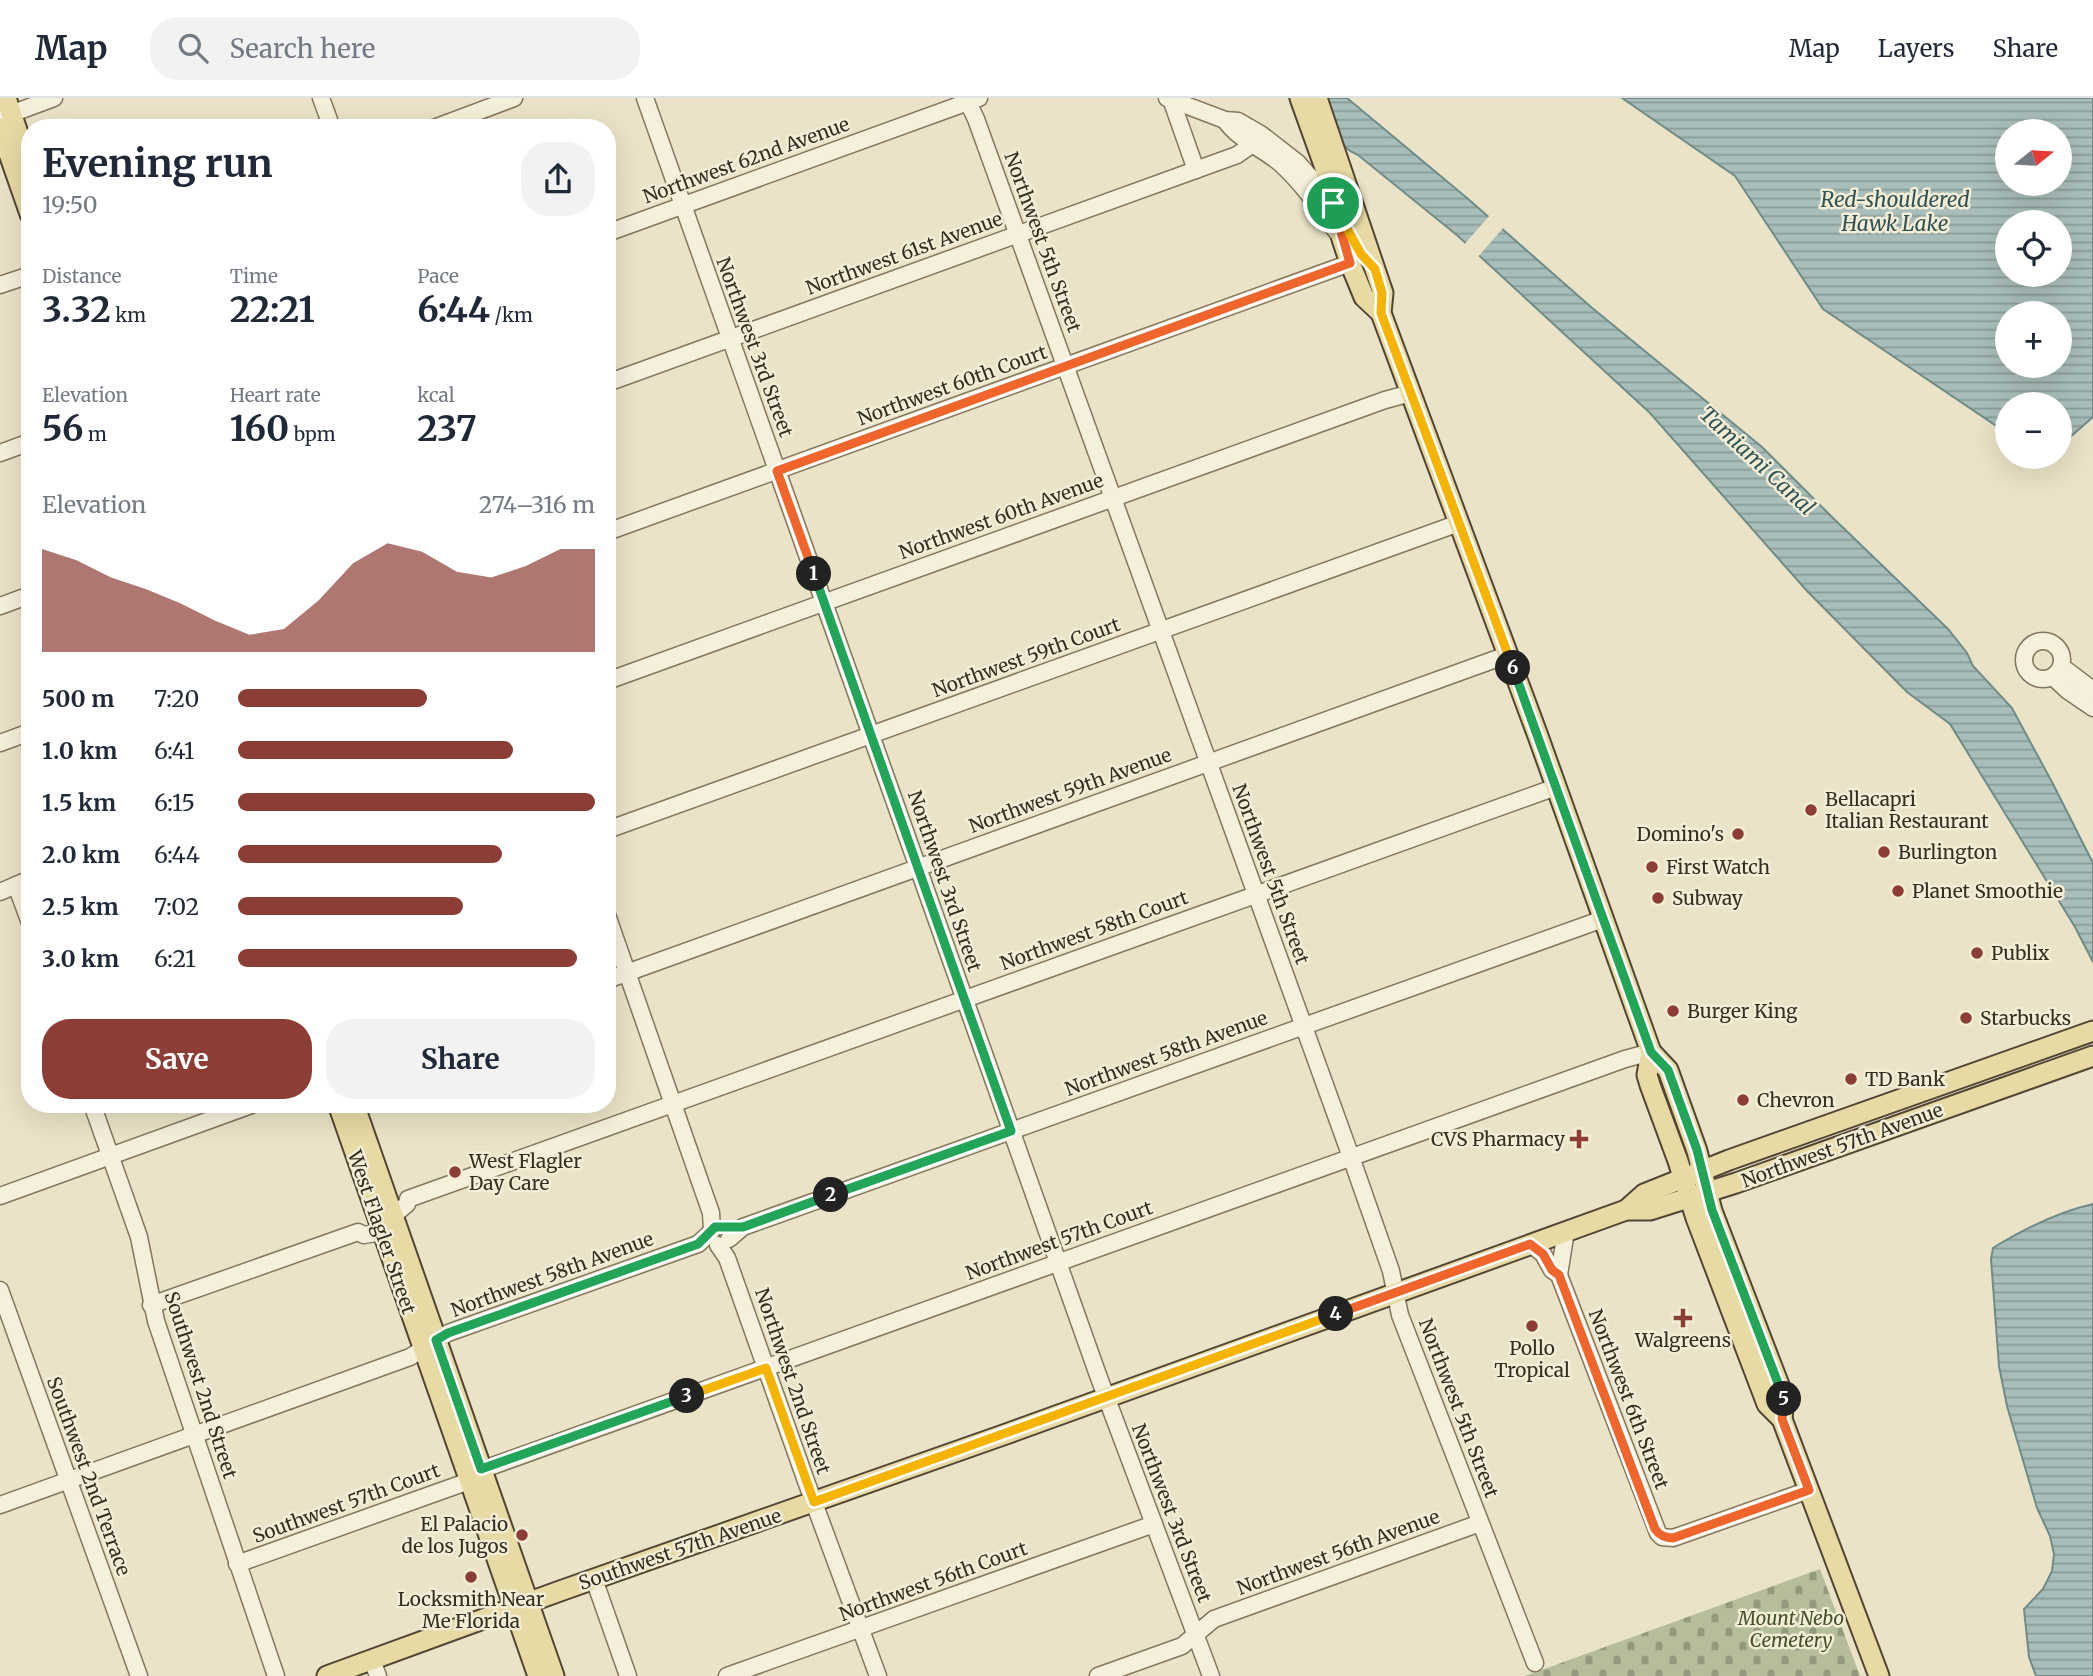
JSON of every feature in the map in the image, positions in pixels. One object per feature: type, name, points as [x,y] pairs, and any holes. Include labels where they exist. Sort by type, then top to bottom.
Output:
[{"type":"main road","points":[[1300,98],[1324,165],[1350,263],[1364,297],[1381,313]]},
{"type":"main road","points":[[1317,98],[1375,269],[1382,293],[1381,313],[1651,1052],[1668,1070],[1697,1150],[1702,1171],[1693,1189]]},
{"type":"main road","points":[[4,114],[21,149]]},
{"type":"main road","points":[[4,114],[21,179]]},
{"type":"main road","points":[[1333,203],[1361,254],[1375,269]]},
{"type":"main road","name":"Northwest 57th Avenue","points":[[1702,1171],[2093,1031]]},
{"type":"main road","points":[[1651,1052],[1647,1075],[1693,1189],[1767,1404],[1782,1419],[1879,1676]]},
{"type":"main road","name":"Northwest 57th Avenue","points":[[1626,1209],[1650,1210],[1693,1189],[1736,1183],[2093,1056]]},
{"type":"main road","points":[[1980,1096],[1990,1077],[2019,1057]]},
{"type":"main road","points":[[1932,1113],[1958,1093],[1965,1084],[1967,1075]]},
{"type":"main road","name":"West Flagler Street","points":[[342,1113],[430,1344],[521,1606],[538,1676]]},
{"type":"main road","name":"West Flagler Street","points":[[357,1113],[386,1196],[384,1221]]},
{"type":"main road","name":"Southwest 57th Avenue","points":[[327,1676],[375,1668],[521,1606],[594,1579],[1107,1398],[1626,1209]]},
{"type":"main road","name":"West Flagler Street","points":[[521,1606],[554,1676]]},
{"type":"street","points":[[4,114],[54,98]]},
{"type":"street","points":[[321,98],[329,119]]},
{"type":"street","points":[[458,119],[514,98]]},
{"type":"street","name":"Northwest 3rd Street","points":[[645,98],[1058,1263],[1211,1676]]},
{"type":"street","name":"Northwest 62nd Avenue","points":[[616,230],[971,99]]},
{"type":"street","name":"Northwest 5th Street","points":[[971,99],[1017,234],[1351,1157],[1391,1271],[1400,1315],[1535,1663]]},
{"type":"street","points":[[1169,99],[1226,120],[1238,121],[1273,143],[1308,174],[1333,203]]},
{"type":"street","points":[[1169,99],[1196,170]]},
{"type":"street","points":[[1226,120],[1233,131],[1272,156],[1296,179],[1342,239]]},
{"type":"street","name":"Northwest 61st Avenue","points":[[616,380],[1237,155],[1254,144]]},
{"type":"street","name":"Northwest 60th Court","points":[[616,529],[1350,263]]},
{"type":"street","points":[[0,285],[21,278]]},
{"type":"street","name":"Northwest 60th Avenue","points":[[616,678],[1385,400],[1411,393]]},
{"type":"street","points":[[0,453],[21,445]]},
{"type":"street","name":"Northwest 59th Court","points":[[616,827],[1459,523]]},
{"type":"street","points":[[0,606],[21,598]]},
{"type":"street","name":"Northwest 59th Avenue","points":[[616,976],[1507,655]]},
{"type":"street","points":[[2093,690],[2057,671],[2068,691],[2093,708]]},
{"type":"street","points":[[0,743],[21,735]]},
{"type":"street","name":"Northwest 58th Court","points":[[408,1199],[1556,787]]},
{"type":"street","points":[[0,892],[21,883]]},
{"type":"street","name":"Northwest 58th Avenue","points":[[0,1505],[410,1357],[448,1333],[1603,919]]},
{"type":"street","name":"Northwest 2nd Street","points":[[616,941],[766,1368],[878,1676]]},
{"type":"street","name":"Northwest 57th Court","points":[[475,1475],[1351,1157],[1651,1052]]},
{"type":"street","name":"Southwest 2nd Street","points":[[95,1113],[139,1237],[152,1305],[276,1676]]},
{"type":"street","points":[[0,1196],[229,1113]]},
{"type":"street","name":"Northwest 58th Court","points":[[386,1196],[405,1196],[408,1199]]},
{"type":"street","name":"Northwest 58th Court","points":[[152,1305],[358,1232],[362,1225],[384,1221],[407,1204],[408,1199]]},
{"type":"street","name":"Northwest 6th Street","points":[[1566,1231],[1559,1275],[1655,1529],[1662,1537],[1673,1538],[1809,1490]]},
{"type":"street","name":"Northwest 6th Street","points":[[1530,1244],[1543,1254],[1552,1270],[1559,1275]]},
{"type":"street","name":"Southwest 2nd Terrace","points":[[0,1290],[139,1676]]},
{"type":"street","name":"Southwest 57th Court","points":[[237,1564],[475,1475]]},
{"type":"street","name":"Northwest 56th Avenue","points":[[1098,1676],[1182,1646],[1214,1619],[1480,1523]]},
{"type":"street","name":"Northwest 56th Court","points":[[727,1676],[1154,1524]]},
{"type":"street","points":[[594,1579],[628,1676]]},
{"type":"green space","name":"Mount Nebo Cemetery","points":[[1820,1569],[1860,1676],[1525,1676]]},
{"type":"water","name":"Tamiami Canal","points":[[1289,98],[1347,98],[1467,198],[1591,307],[1762,447],[1948,629],[1967,653],[1973,666],[2012,708],[2093,863],[2093,962],[2075,927],[1950,724],[1907,692],[1807,591],[1650,413],[1458,236],[1350,151]]},
{"type":"water","name":"Red-shouldered Hawk Lake","points":[[1622,98],[2093,98],[2093,417],[2072,435],[2072,392],[1995,392],[1995,425],[1823,309],[1735,176]]},
{"type":"water","points":[[2093,1204],[2093,1676],[2036,1676],[2029,1657],[2024,1609],[2043,1589],[2052,1571],[2054,1554],[2050,1536],[2037,1508],[2007,1406],[1999,1366],[1991,1259],[1993,1248],[2017,1234],[2054,1216]]},
{"type":"pier","points":[[1490,215],[1504,227],[1477,258],[1463,246]]},
{"type":"place","name":"Bellacapri Italian Restaurant","points":[[1811,810]]},
{"type":"place","name":"Domino's","points":[[1738,834]]},
{"type":"place","name":"Burlington","points":[[1884,852]]},
{"type":"place","name":"First Watch","points":[[1652,867]]},
{"type":"place","name":"Planet Smoothie","points":[[1898,891]]},
{"type":"place","name":"Subway","points":[[1658,898]]},
{"type":"place","name":"Publix","points":[[1977,953]]},
{"type":"place","name":"Burger King","points":[[1673,1011]]},
{"type":"place","name":"Starbucks","points":[[1966,1018]]},
{"type":"place","name":"TD Bank","points":[[1851,1079]]},
{"type":"place","name":"Chevron","points":[[1743,1100]]},
{"type":"place","name":"CVS Pharmacy","points":[[1579,1139]]},
{"type":"place","name":"West Flagler Day Care","points":[[455,1172]]},
{"type":"place","name":"Walgreens","points":[[1683,1318]]},
{"type":"place","name":"Pollo Tropical","points":[[1532,1326]]},
{"type":"place","name":"El Palacio de los Jugos","points":[[522,1535]]},
{"type":"place","name":"Locksmith Near Me Florida","points":[[471,1577]]},
{"type":"route","points":[[1333,203],[1361,254],[1375,269],[1382,293],[1381,313],[1538,736],[1651,1052],[1668,1070],[1697,1150],[1712,1210],[1784,1398],[1782,1419],[1809,1490],[1673,1538],[1662,1537],[1655,1529],[1559,1275],[1552,1270],[1543,1254],[1530,1244],[814,1502],[766,1368],[481,1469],[436,1340],[448,1333],[698,1244],[715,1227],[743,1227],[1011,1131],[777,471],[1350,263],[1333,203]]}]
